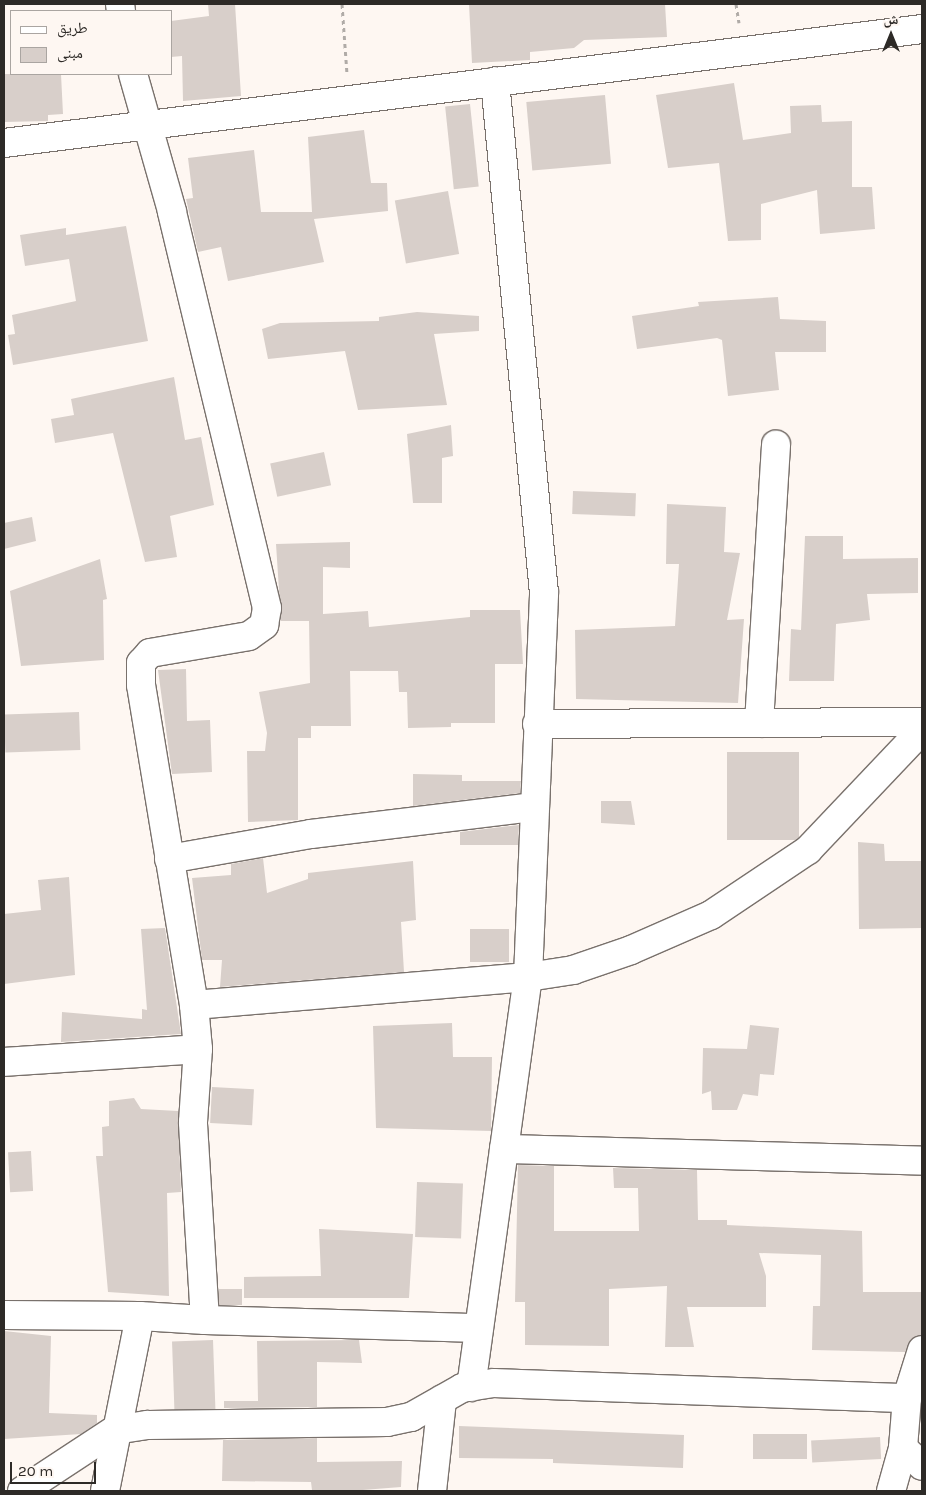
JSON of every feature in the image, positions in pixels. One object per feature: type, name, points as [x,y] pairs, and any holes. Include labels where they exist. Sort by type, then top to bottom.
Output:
[{"type":"street","points":[[4,143],[147,129],[349,98],[495,82],[922,29]]},
{"type":"street","points":[[133,75],[147,129],[172,211],[267,608],[264,625],[248,636],[150,653],[141,663],[140,685],[194,1005],[198,1049],[193,1122],[205,1320]]},
{"type":"street","points":[[471,1387],[528,977],[537,724],[544,593],[495,82]]},
{"type":"street","points":[[759,723],[776,445]]},
{"type":"street","points":[[537,724],[922,722]]},
{"type":"street","points":[[194,1005],[528,977],[574,970],[711,915],[808,850],[922,730]]},
{"type":"street","points":[[169,859],[311,834],[534,807]]},
{"type":"street","points":[[4,1062],[198,1049]]},
{"type":"street","points":[[504,1149],[922,1161]]},
{"type":"street","points":[[4,1315],[140,1316],[205,1320],[479,1328]]},
{"type":"street","points":[[105,1491],[115,1430],[140,1316]]},
{"type":"street","points":[[891,1491],[903,1448],[907,1398],[922,1350]]},
{"type":"street","points":[[22,1491],[115,1430],[148,1425],[387,1422],[411,1417],[471,1387],[504,1383],[907,1398]]},
{"type":"street","points":[[432,1491],[442,1400]]},
{"type":"street","points":[[903,1448],[922,1466]]},
{"type":"path","points":[[342,4],[349,98]]},
{"type":"building","points":[[208,4],[235,4],[241,96],[183,101],[182,56],[172,57],[172,21],[209,16]]},
{"type":"building","points":[[469,4],[665,4],[667,37],[584,40],[574,48],[530,52],[530,60],[472,63]]},
{"type":"building","points":[[4,74],[61,75],[63,114],[48,115],[48,121],[4,122]]},
{"type":"building","points":[[734,83],[743,140],[791,133],[790,106],[821,105],[822,122],[852,121],[852,187],[872,187],[875,229],[820,234],[817,190],[761,204],[761,240],[728,241],[719,163],[668,168],[656,95]]},
{"type":"building","points":[[605,95],[611,164],[532,171],[526,102]]},
{"type":"building","points":[[470,104],[479,187],[454,189],[445,107]]},
{"type":"building","points":[[364,130],[371,183],[387,183],[388,211],[314,219],[324,262],[228,281],[221,247],[198,252],[186,199],[193,198],[188,158],[254,150],[261,212],[312,212],[308,137]]},
{"type":"building","points":[[448,191],[459,254],[406,263],[395,200]]},
{"type":"building","points":[[126,226],[148,341],[13,365],[8,335],[15,334],[12,315],[76,301],[69,259],[25,266],[20,235],[66,228],[66,235]]},
{"type":"building","points":[[778,297],[780,319],[826,321],[826,352],[775,352],[779,390],[728,396],[722,340],[717,338],[637,349],[632,316],[699,306],[698,302]]},
{"type":"building","points":[[417,312],[479,316],[479,331],[434,334],[447,405],[358,410],[345,351],[268,359],[262,329],[280,323],[379,321],[379,317]]},
{"type":"building","points":[[174,377],[185,440],[201,437],[214,505],[170,516],[177,557],[145,562],[113,433],[55,443],[51,419],[74,415],[71,399]]},
{"type":"building","points":[[451,425],[453,456],[442,458],[442,503],[413,503],[407,434]]},
{"type":"building","points":[[324,452],[331,485],[277,497],[270,463]]},
{"type":"building","points":[[573,491],[636,493],[635,516],[572,514]]},
{"type":"building","points":[[667,504],[726,507],[724,552],[740,553],[727,620],[744,619],[738,703],[576,699],[575,630],[675,626],[679,564],[666,564]]},
{"type":"building","points":[[32,517],[36,541],[4,549],[4,523]]},
{"type":"building","points":[[805,536],[843,536],[843,559],[918,558],[918,593],[867,594],[870,620],[836,624],[834,681],[789,681],[791,629],[801,630]]},
{"type":"building","points":[[350,542],[350,568],[323,567],[323,614],[368,611],[369,627],[470,617],[470,610],[520,610],[523,664],[495,664],[495,723],[451,723],[451,727],[408,728],[407,692],[399,692],[398,671],[350,671],[351,726],[311,726],[311,738],[298,738],[298,820],[248,822],[247,751],[265,751],[267,733],[259,692],[310,683],[309,621],[281,621],[276,544]]},
{"type":"building","points":[[100,559],[107,599],[103,600],[104,660],[21,666],[10,591]]},
{"type":"building","points":[[186,669],[187,721],[210,720],[212,772],[172,774],[158,670]]},
{"type":"building","points":[[79,712],[80,750],[5,753],[4,715]]},
{"type":"building","points":[[727,752],[799,752],[799,840],[727,840]]},
{"type":"building","points":[[413,774],[462,775],[462,781],[521,781],[520,793],[413,806]]},
{"type":"building","points":[[601,801],[631,801],[635,825],[601,823]]},
{"type":"building","points":[[519,825],[518,845],[460,845],[460,832]]},
{"type":"building","points":[[858,842],[884,844],[885,861],[922,861],[922,928],[859,929]]},
{"type":"building","points":[[263,858],[267,893],[308,879],[308,873],[413,861],[416,920],[401,922],[404,972],[220,987],[222,960],[202,960],[192,878],[231,875],[231,864]]},
{"type":"building","points":[[69,877],[75,975],[4,984],[4,914],[41,910],[38,880]]},
{"type":"building","points":[[165,928],[181,1034],[61,1042],[62,1012],[142,1019],[142,1009],[147,1010],[141,929]]},
{"type":"building","points":[[470,929],[509,929],[509,962],[470,962]]},
{"type":"building","points":[[452,1023],[453,1057],[492,1057],[491,1131],[376,1128],[373,1026]]},
{"type":"building","points":[[750,1025],[779,1028],[774,1075],[760,1074],[758,1096],[743,1094],[737,1110],[712,1110],[711,1091],[702,1094],[703,1048],[747,1049]]},
{"type":"building","points":[[212,1087],[254,1089],[252,1125],[210,1123]]},
{"type":"building","points":[[134,1098],[141,1109],[178,1111],[181,1192],[167,1193],[169,1296],[108,1292],[96,1156],[103,1156],[102,1127],[109,1126],[109,1101]]},
{"type":"building","points":[[31,1151],[33,1191],[10,1192],[8,1152]]},
{"type":"building","points":[[518,1165],[554,1166],[554,1231],[639,1231],[638,1188],[614,1188],[613,1168],[697,1170],[698,1220],[727,1220],[727,1225],[862,1231],[863,1292],[922,1292],[921,1335],[911,1339],[905,1352],[812,1350],[813,1306],[820,1306],[821,1255],[759,1253],[766,1276],[766,1307],[687,1307],[694,1347],[665,1347],[667,1286],[609,1289],[609,1346],[525,1345],[525,1302],[515,1302]]},
{"type":"building","points":[[417,1182],[463,1184],[461,1239],[415,1237]]},
{"type":"building","points":[[319,1229],[413,1234],[409,1298],[244,1298],[244,1277],[321,1276]]},
{"type":"building","points":[[219,1289],[242,1289],[242,1305],[219,1305]]},
{"type":"building","points":[[4,1331],[51,1336],[49,1413],[97,1415],[97,1423],[81,1434],[4,1439]]},
{"type":"building","points":[[213,1340],[215,1409],[174,1410],[172,1341]]},
{"type":"building","points":[[359,1340],[362,1363],[317,1362],[317,1407],[224,1408],[224,1401],[258,1401],[257,1341]]},
{"type":"building","points":[[459,1426],[684,1435],[683,1468],[553,1463],[553,1459],[459,1458]]},
{"type":"building","points":[[753,1434],[807,1434],[807,1459],[753,1459]]},
{"type":"building","points":[[880,1437],[881,1459],[812,1463],[811,1441]]},
{"type":"building","points":[[317,1438],[317,1462],[402,1461],[401,1487],[350,1491],[312,1490],[311,1482],[222,1481],[223,1440]]}]
